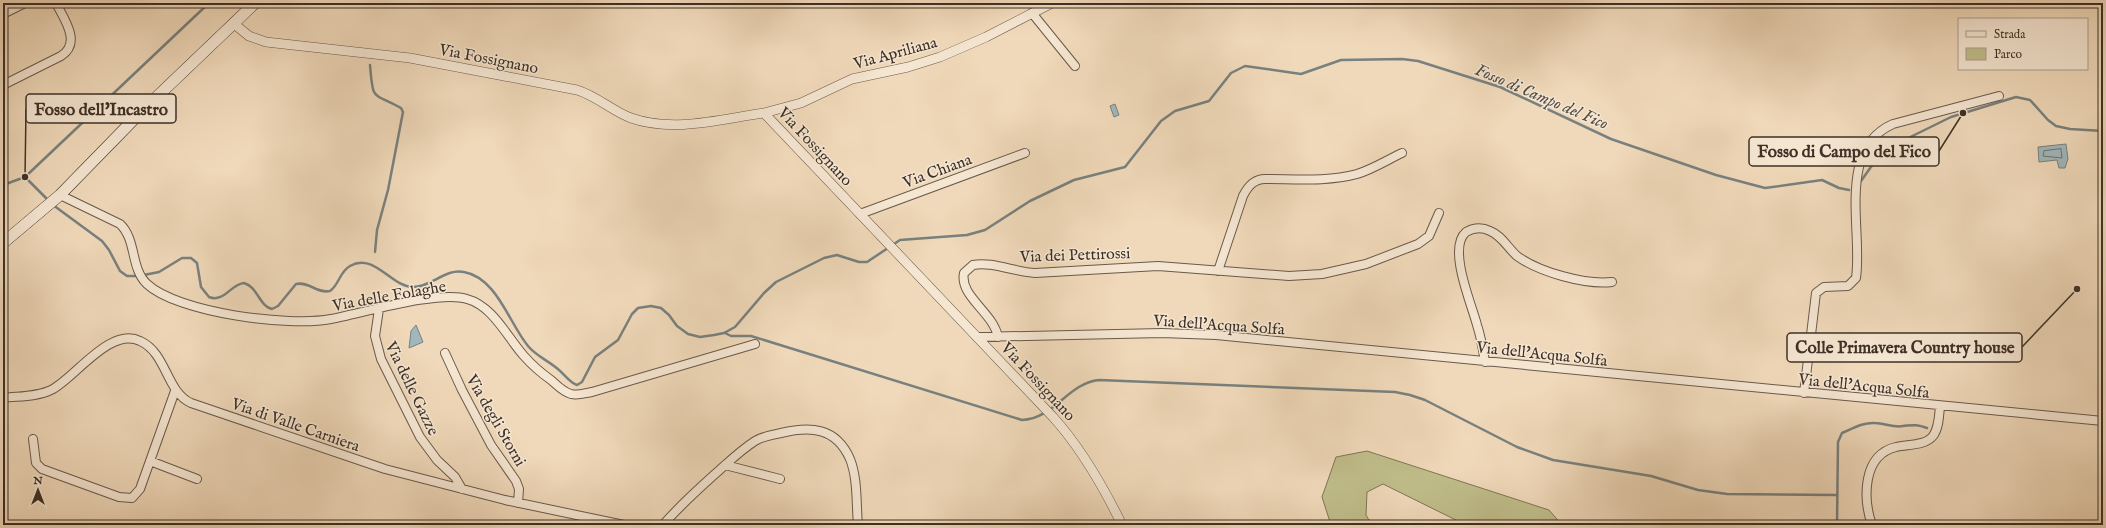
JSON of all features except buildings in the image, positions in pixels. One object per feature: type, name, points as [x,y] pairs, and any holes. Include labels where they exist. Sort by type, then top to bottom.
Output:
[{"type":"main road","points":[[3,243],[60,195],[142,111],[255,3]]},
{"type":"street","points":[[3,14],[25,3]]},
{"type":"street","points":[[3,85],[61,56],[69,49],[72,42],[70,34],[56,3]]},
{"type":"street","name":"Via Apriliana","points":[[764,113],[801,103],[852,79],[908,67],[940,57],[1052,3]]},
{"type":"street","points":[[1032,13],[1075,66]]},
{"type":"street","name":"Via Fossignano","points":[[233,23],[249,36],[266,42],[410,58],[577,90],[596,98],[625,115],[652,123],[683,124],[764,113],[1053,417],[1081,452],[1105,491],[1122,525]]},
{"type":"street","points":[[1804,393],[1816,293],[1824,287],[1848,286],[1856,278],[1855,196],[1860,162],[1868,146],[1880,132],[1893,124],[1999,96]]},
{"type":"street","name":"Via Chiana","points":[[860,214],[1025,153]]},
{"type":"street","points":[[1218,271],[1243,196],[1248,187],[1256,181],[1265,179],[1325,179],[1348,176],[1367,170],[1402,153]]},
{"type":"street","name":"Via delle Folaghe","points":[[60,195],[81,206],[114,219],[122,226],[128,236],[138,270],[147,284],[173,298],[201,308],[271,320],[319,321],[447,296],[471,300],[490,314],[537,369],[560,388],[575,394],[592,392],[754,344]]},
{"type":"street","name":"Via dei Pettirossi","points":[[998,337],[993,322],[964,285],[964,273],[973,265],[986,264],[1027,273],[1144,266],[1308,276],[1361,266],[1398,254],[1424,241],[1431,232],[1439,213]]},
{"type":"street","points":[[1485,362],[1481,337],[1460,265],[1459,244],[1466,232],[1477,229],[1490,231],[1516,255],[1540,268],[1588,281],[1612,282]]},
{"type":"street","name":"Via delle Gazze","points":[[379,309],[375,340],[381,359],[420,437],[437,460],[453,475],[462,489]]},
{"type":"street","name":"Via dell'Acqua Solfa","points":[[977,337],[1162,333],[1206,334],[2103,422]]},
{"type":"street","name":"Via di Valle Carniera","points":[[3,398],[50,391],[99,351],[118,341],[129,339],[139,340],[152,350],[168,373],[176,391],[188,402],[201,407],[379,467],[518,503],[624,525]]},
{"type":"street","name":"Via degli Storni","points":[[445,353],[462,390],[488,438],[517,484],[518,503]]},
{"type":"street","points":[[33,439],[35,459],[40,468],[121,498],[132,498],[138,494],[176,391]]},
{"type":"street","points":[[1872,525],[1868,495],[1868,478],[1873,463],[1888,450],[1924,442],[1931,437],[1937,426],[1940,406]]},
{"type":"street","points":[[663,525],[691,495],[747,446],[762,438],[799,429],[810,428],[820,431],[840,443],[850,459],[855,479],[858,525]]},
{"type":"street","points":[[150,461],[197,479]]},
{"type":"street","points":[[725,466],[780,479]]},
{"type":"green space","points":[[1367,451],[1549,510],[1562,525],[1466,525],[1383,484],[1367,492],[1366,515],[1372,525],[1331,525],[1322,497],[1336,457]]},
{"type":"water","points":[[1115,104],[1119,115],[1114,117],[1110,106]]},
{"type":"water","points":[[2066,144],[2068,159],[2065,168],[2059,168],[2057,160],[2039,162],[2038,147]]},
{"type":"water","points":[[416,325],[423,342],[409,348],[411,331]]},
{"type":"waterway","points":[[3,185],[25,177],[209,3]]},
{"type":"waterway","name":"Fosso di Campo del Fico","points":[[53,205],[102,241],[109,250],[120,271],[127,276],[139,276],[159,272],[182,258],[191,258],[197,263],[201,287],[209,297],[219,297],[235,286],[244,283],[249,285],[264,304],[272,309],[278,306],[296,284],[305,284],[321,291],[330,291],[336,285],[347,268],[359,263],[367,263],[375,266],[397,282],[405,286],[413,287],[426,284],[457,271],[464,272],[475,276],[485,283],[494,292],[528,346],[535,353],[559,370],[572,383],[577,385],[582,382],[595,357],[618,340],[632,314],[638,308],[651,306],[661,308],[669,315],[677,326],[688,334],[700,337],[724,333],[735,327],[764,293],[776,282],[824,258],[837,255],[859,262],[867,262],[900,240],[967,235],[985,230],[1030,201],[1074,180],[1125,167],[1161,121],[1175,111],[1209,101],[1231,73],[1245,66],[1301,74],[1341,60],[1402,59],[1418,61],[1500,87],[1611,139],[1716,175],[1765,188],[1822,180],[1839,188],[1849,190]]},
{"type":"waterway","points":[[370,65],[373,91],[379,97],[401,108],[403,112],[388,190],[377,230],[375,252]]},
{"type":"waterway","name":"Fosso di Campo del Fico","points":[[1861,181],[1878,157],[1892,146],[1951,117],[2016,97],[2030,100],[2048,120],[2056,126],[2070,129],[2103,131]]},
{"type":"waterway","name":"Fosso di Campo del Fico","points":[[25,177],[48,200]]},
{"type":"waterway","points":[[725,333],[731,336],[751,336],[1022,420],[1043,414],[1078,387],[1099,380],[1395,392],[1425,400],[1517,447],[1553,460],[1651,476],[1698,490],[1727,494],[1837,495]]},
{"type":"waterway","points":[[1837,525],[1838,442],[1842,433],[1858,426],[1871,423],[1896,426],[1915,425],[1927,428]]},
{"type":"place","name":"Fosso di Campo del Fico","points":[[1963,113]]},
{"type":"place","name":"Fosso dell'Incastro","points":[[25,177]]},
{"type":"place","name":"Colle Primavera Country house","points":[[2077,289]]}]
